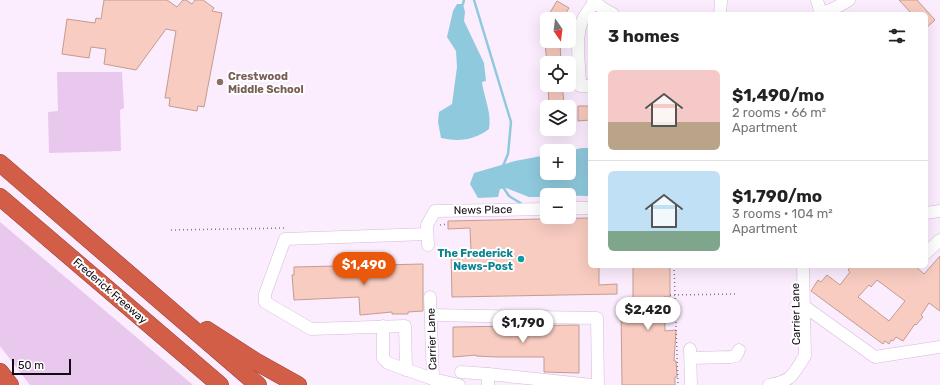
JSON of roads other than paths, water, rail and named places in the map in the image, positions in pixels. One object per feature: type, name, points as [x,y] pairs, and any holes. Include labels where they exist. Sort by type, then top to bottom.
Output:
[{"type":"highway","points":[[0,163],[122,270],[258,385]]},
{"type":"highway","name":"Frederick Freeway","points":[[0,197],[220,385]]},
{"type":"highway","points":[[122,270],[222,340],[255,361],[298,385]]},
{"type":"highway","points":[[0,372],[10,385]]},
{"type":"street","points":[[720,12],[721,0]]},
{"type":"street","points":[[817,0],[820,12]]},
{"type":"street","points":[[826,12],[849,0]]},
{"type":"street","points":[[588,12],[594,1],[610,12]]},
{"type":"street","points":[[588,12],[581,25],[585,51],[580,86],[588,86]]},
{"type":"street","points":[[576,208],[588,208]]},
{"type":"street","name":"News Place","points":[[383,326],[311,329],[265,302],[265,294],[285,239],[404,240],[427,235],[435,211],[540,209]]},
{"type":"street","points":[[928,213],[940,211]]},
{"type":"street","points":[[928,251],[940,240]]},
{"type":"street","name":"Carrier Lane","points":[[795,268],[800,306]]},
{"type":"street","name":"Carrier Lane","points":[[769,385],[787,381],[799,369],[801,361],[797,356],[803,268]]},
{"type":"street","name":"Carrier Lane","points":[[430,298],[433,379],[459,385]]},
{"type":"street","points":[[800,306],[875,357],[940,348]]},
{"type":"street","points":[[431,315],[597,318],[598,385]]},
{"type":"street","points":[[406,370],[405,326],[383,326],[383,358],[388,363],[406,370],[433,379]]},
{"type":"street","points":[[691,385],[690,353],[715,352],[736,356],[739,350]]},
{"type":"street","points":[[461,372],[488,380],[592,385]]},
{"type":"water","points":[[457,4],[463,4],[465,12],[464,21],[484,63],[486,81],[482,82],[489,111],[490,123],[489,129],[478,136],[461,140],[441,138],[438,122],[439,112],[452,104],[457,67],[456,51],[447,37],[453,11]]},
{"type":"water","points":[[588,148],[588,196],[576,196],[576,188],[540,188],[540,197],[529,197],[506,188],[500,189],[498,197],[478,198],[470,184],[474,173],[515,161],[540,156],[540,180],[576,180],[576,149]]},
{"type":"waterway","points":[[463,4],[464,0]]},
{"type":"waterway","points":[[474,0],[511,122],[508,154],[503,166]]},
{"type":"waterway","points":[[503,187],[509,196],[522,204]]},
{"type":"place","name":"Crestwood Middle School","points":[[220,82]]},
{"type":"place","name":"The Frederick News-Post","points":[[521,259]]}]
